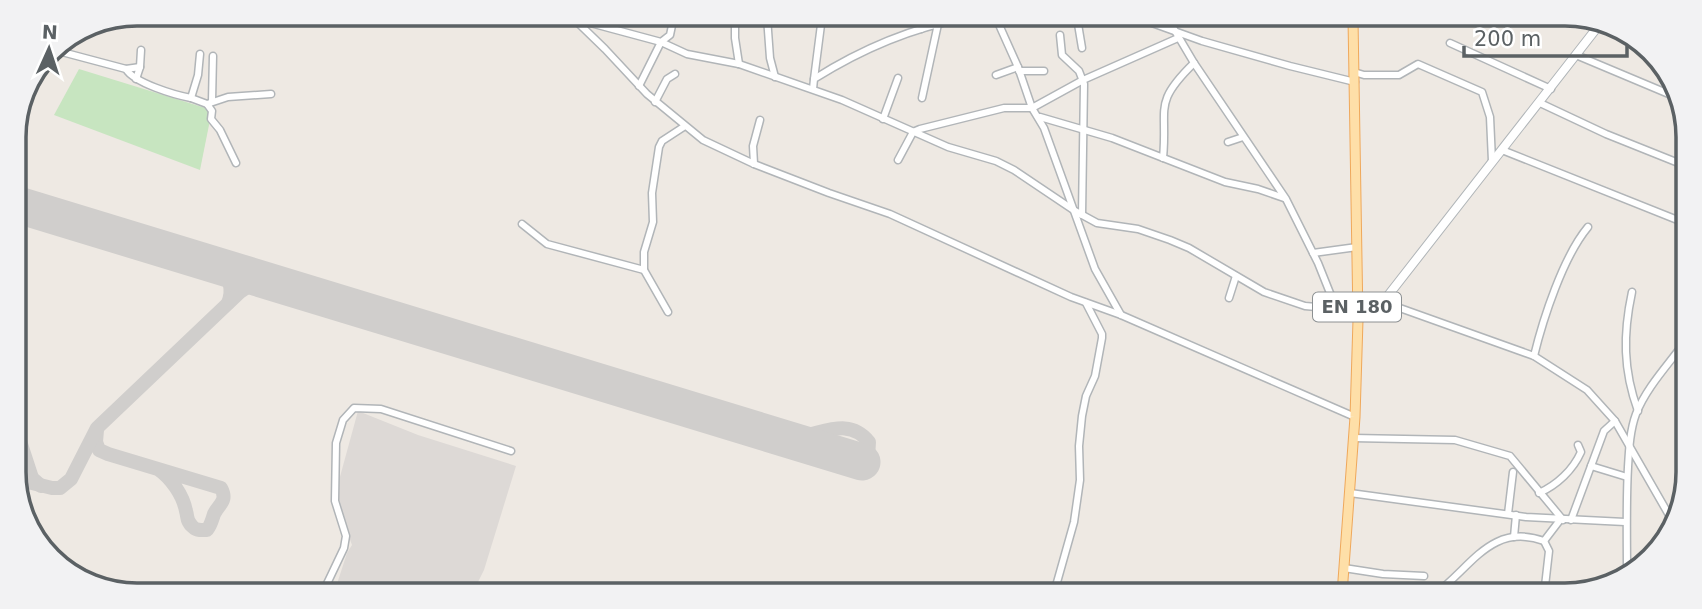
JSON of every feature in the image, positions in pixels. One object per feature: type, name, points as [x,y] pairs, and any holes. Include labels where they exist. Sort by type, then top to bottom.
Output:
[{"type":"main road","name":"EN 180","points":[[1343,583],[1355,417],[1357,320],[1353,26]]},
{"type":"street","points":[[587,26],[655,102],[702,140],[754,164],[890,214],[1086,303],[1121,315],[1355,417]]},
{"type":"street","points":[[602,26],[661,42],[687,54],[739,64],[813,89],[948,147],[996,161],[1097,223],[1138,229],[1170,240],[1189,248],[1264,292],[1305,306],[1340,309]]},
{"type":"street","points":[[639,86],[656,49],[670,35],[672,26]]},
{"type":"street","points":[[736,26],[739,64]]},
{"type":"street","points":[[768,26],[770,58],[775,77]]},
{"type":"street","points":[[813,89],[821,26]]},
{"type":"street","points":[[814,79],[859,53],[931,26]]},
{"type":"street","points":[[922,98],[938,26]]},
{"type":"street","points":[[1000,26],[1019,69],[1032,108],[1039,117],[1095,269],[1121,315]]},
{"type":"street","points":[[1078,26],[1082,48]]},
{"type":"street","points":[[1156,26],[1177,35],[1290,66],[1354,77],[1399,75],[1418,64],[1482,92],[1490,117],[1493,150],[1491,163]]},
{"type":"street","points":[[1172,26],[1286,199],[1332,298],[1340,309],[1357,320],[1383,302],[1595,31]]},
{"type":"street","points":[[1060,35],[1062,55],[1079,71],[1083,80],[1082,215]]},
{"type":"street","points":[[898,160],[913,132],[1004,108],[1032,108],[1177,35]]},
{"type":"street","points":[[1450,43],[1551,89]]},
{"type":"street","points":[[136,79],[141,50]]},
{"type":"street","points":[[191,98],[198,75],[200,54]]},
{"type":"street","points":[[1576,55],[1666,93]]},
{"type":"street","points":[[213,56],[209,103],[211,119],[220,130],[236,163]]},
{"type":"street","points":[[84,58],[126,69],[140,67]]},
{"type":"street","points":[[1163,158],[1164,102],[1175,82],[1194,63]]},
{"type":"street","points":[[126,69],[129,75],[136,79],[174,95],[209,103],[228,97],[271,94]]},
{"type":"street","points":[[996,75],[1019,69],[1044,71]]},
{"type":"street","points":[[655,102],[667,79],[675,74]]},
{"type":"street","points":[[883,119],[898,78]]},
{"type":"street","points":[[1540,103],[1606,134],[1676,162]]},
{"type":"street","points":[[1039,117],[1112,138],[1225,183],[1258,189],[1286,199]]},
{"type":"street","points":[[754,164],[753,146],[760,120]]},
{"type":"street","points":[[668,312],[644,270],[644,252],[652,227],[652,193],[659,147],[662,141],[685,126]]},
{"type":"street","points":[[1228,142],[1243,137]]},
{"type":"street","points":[[1502,150],[1676,219]]},
{"type":"street","points":[[522,224],[547,244],[644,270]]},
{"type":"street","points":[[1534,356],[1541,326],[1553,296],[1576,246],[1588,227]]},
{"type":"street","points":[[1313,253],[1357,247]]},
{"type":"street","points":[[1229,298],[1236,276]]},
{"type":"street","points":[[1632,292],[1625,354],[1629,386],[1637,411]]},
{"type":"street","points":[[1383,302],[1534,356],[1587,390],[1615,421],[1668,512]]},
{"type":"street","points":[[1057,583],[1074,522],[1080,481],[1082,415],[1086,396],[1095,376],[1102,338],[1086,303]]},
{"type":"street","points":[[1627,563],[1625,522],[1629,447],[1637,411],[1676,354]]},
{"type":"street","points":[[327,583],[344,548],[346,536],[335,501],[336,443],[344,420],[354,408],[381,409],[511,451]]},
{"type":"street","points":[[1571,520],[1604,431],[1615,421]]},
{"type":"street","points":[[1353,438],[1448,439],[1510,456],[1561,520]]},
{"type":"street","points":[[1539,493],[1553,486],[1574,465],[1581,452],[1578,445]]},
{"type":"street","points":[[1574,465],[1587,476]]},
{"type":"street","points":[[1591,466],[1628,477]]},
{"type":"street","points":[[1513,472],[1514,537]]},
{"type":"street","points":[[1350,493],[1512,515],[1625,522]]},
{"type":"street","points":[[1544,541],[1561,520]]},
{"type":"street","points":[[1447,583],[1486,547],[1503,538],[1544,541]]},
{"type":"street","points":[[1544,541],[1549,551],[1545,583]]},
{"type":"street","points":[[1344,568],[1424,576]]},
{"type":"shaded area","points":[[358,411],[418,435],[516,466],[484,570],[478,583],[337,583],[352,545],[336,502],[338,484]]},
{"type":"green space","points":[[84,71],[212,110],[200,170],[54,115],[71,84],[84,84]]},
{"type":"taxiway","points":[[221,267],[230,284],[228,303]]},
{"type":"taxiway","points":[[27,482],[60,488],[71,479],[97,428],[240,292],[252,284],[272,282]]},
{"type":"taxiway","points":[[780,437],[802,436],[837,428],[854,430],[869,442],[868,457],[862,462]]},
{"type":"taxiway","points":[[97,430],[96,442],[99,450],[221,488],[223,499],[207,530],[194,528],[190,524],[179,493],[158,469]]},
{"type":"taxiway","points":[[26,460],[32,478],[41,486]]},
{"type":"runway","points":[[26,207],[862,462]]}]
